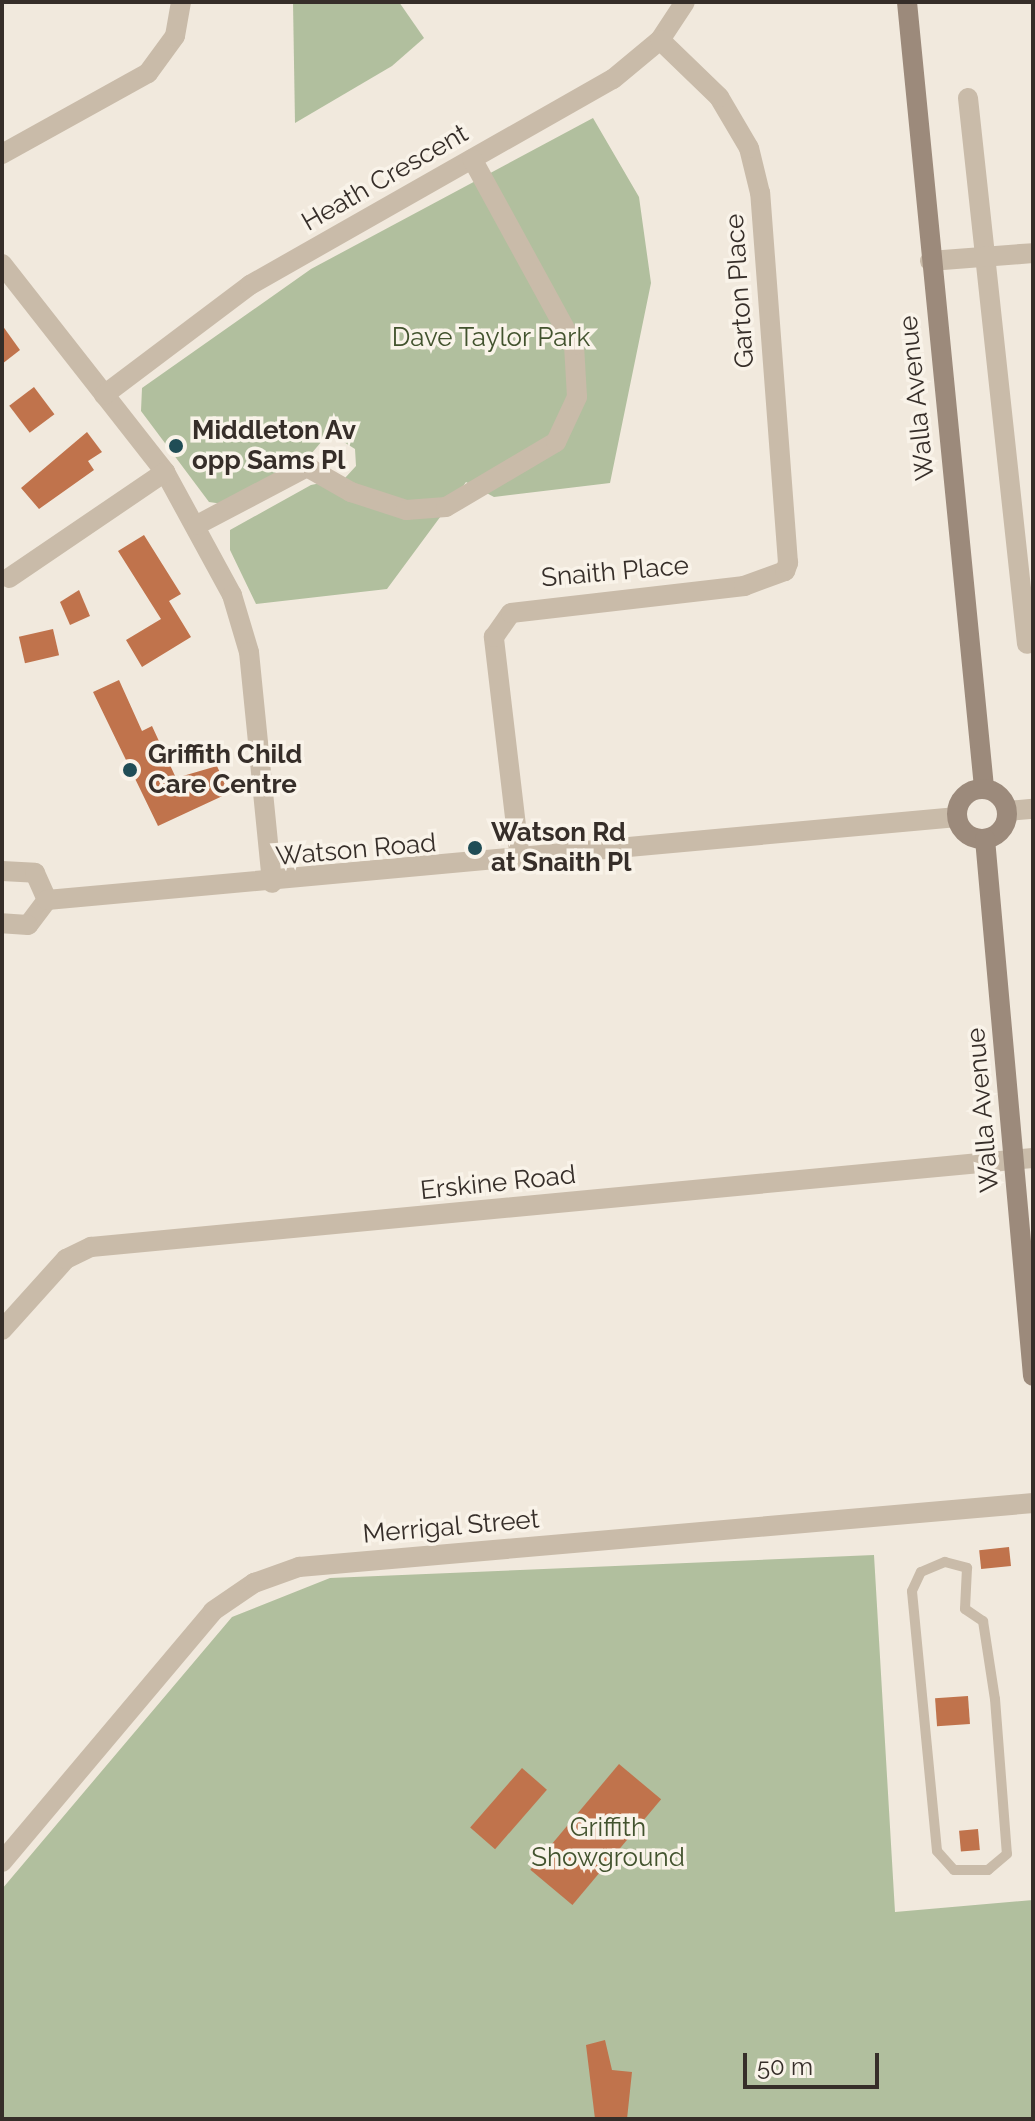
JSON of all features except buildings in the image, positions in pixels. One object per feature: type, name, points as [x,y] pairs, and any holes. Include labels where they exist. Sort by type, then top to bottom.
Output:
[{"type":"street","points":[[2,154],[148,73],[175,36],[181,2]]},
{"type":"street","name":"Heath Crescent","points":[[104,395],[250,285],[613,79],[660,40],[685,2]]},
{"type":"street","name":"Walla Avenue","points":[[907,2],[984,788]]},
{"type":"street","name":"Garton Place","points":[[660,40],[719,97],[753,163],[789,549],[785,571]]},
{"type":"street","points":[[968,98],[1027,644]]},
{"type":"street","points":[[197,525],[307,467],[351,492],[406,510],[446,507],[556,442],[577,397],[574,345],[472,159]]},
{"type":"street","points":[[930,261],[1033,253]]},
{"type":"street","points":[[2,264],[165,472],[197,525],[232,595],[249,652],[272,883]]},
{"type":"street","points":[[9,578],[165,472]]},
{"type":"street","name":"Snaith Place","points":[[520,860],[494,637],[511,613],[744,586],[785,571]]},
{"type":"street","points":[[984,788],[1000,795],[1008,811],[999,833],[985,839],[963,831],[957,817],[964,796],[984,788]]},
{"type":"street","points":[[1008,811],[1033,809]]},
{"type":"street","name":"Watson Road","points":[[47,900],[272,883],[957,817]]},
{"type":"street","name":"Walla Avenue","points":[[985,839],[1023,1159],[1033,1376]]},
{"type":"street","points":[[2,923],[28,925],[47,900],[35,873],[3,865]]},
{"type":"street","name":"Erskine Road","points":[[2,1330],[66,1259],[91,1247],[1023,1159]]},
{"type":"street","name":"Merrigal Street","points":[[2,1862],[213,1611],[254,1583],[299,1567],[1033,1503]]},
{"type":"lane","points":[[945,1562],[967,1568],[965,1609],[983,1621],[987,1643],[1007,1854],[999,1867],[967,1872],[948,1866],[937,1851],[912,1591],[921,1572],[945,1562]]},
{"type":"green space","points":[[293,2],[399,2],[424,38],[392,66],[295,123]]},
{"type":"green space","name":"Dave Taylor Park","points":[[593,118],[639,197],[651,283],[610,483],[494,497],[466,482],[387,589],[256,604],[230,550],[230,530],[311,485],[345,478],[356,466],[355,449],[336,437],[322,441],[305,461],[230,505],[209,502],[141,411],[142,388],[311,269]]},
{"type":"green space","name":"Griffith Showground","points":[[874,1555],[895,1912],[1033,1900],[1033,2119],[2,2119],[2,1889],[232,1617],[330,1578]]},
{"type":"place","name":"Middleton Av opp Sams Pl","points":[[176,446]]},
{"type":"place","name":"Griffith Child Care Centre","points":[[130,770]]},
{"type":"place","name":"Watson Rd at Snaith Pl","points":[[475,848]]}]
